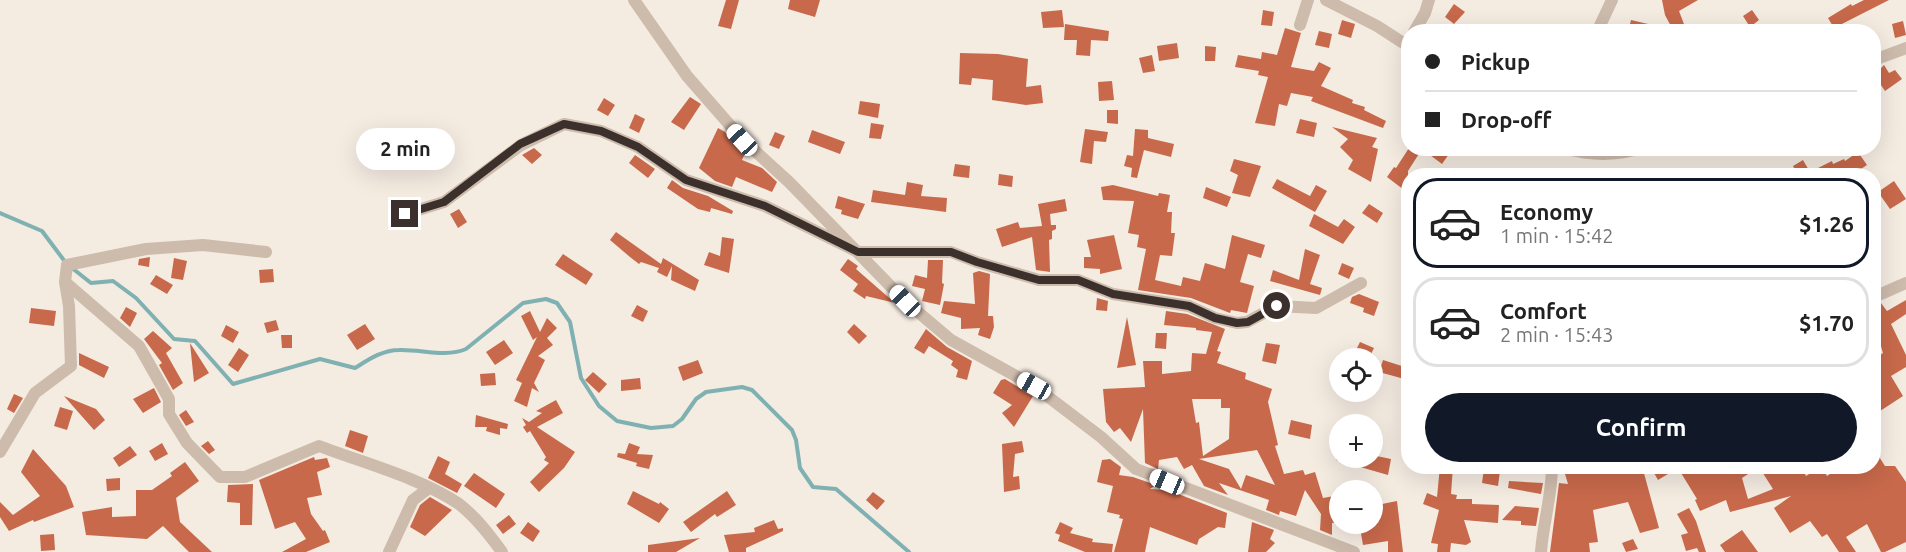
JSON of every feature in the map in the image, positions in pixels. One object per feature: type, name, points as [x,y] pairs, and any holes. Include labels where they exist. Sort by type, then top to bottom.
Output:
[{"type":"street","points":[[634,0],[706,100],[905,301],[951,339],[1034,386],[1101,437],[1136,469],[1354,552]]},
{"type":"street","points":[[1300,25],[1308,0]]},
{"type":"street","points":[[1326,0],[1401,40]]},
{"type":"street","points":[[1419,24],[1429,0]]},
{"type":"street","points":[[1601,24],[1612,0]]},
{"type":"street","points":[[1881,57],[1906,48]]},
{"type":"street","points":[[405,214],[444,202],[520,144],[564,124],[601,131],[629,143],[686,180],[765,206],[858,252],[951,252],[1039,280],[1078,280],[1113,294],[1189,306],[1215,318],[1237,323],[1248,322],[1277,306],[1316,308],[1361,283]]},
{"type":"street","points":[[0,452],[35,393],[71,366],[69,306],[65,282],[67,265],[146,249],[203,245],[266,252]]},
{"type":"street","points":[[65,282],[139,346],[169,399],[169,414],[187,444],[220,477],[245,477],[319,446],[429,488],[458,504],[482,525],[502,552]]},
{"type":"street","points":[[1881,294],[1906,283]]},
{"type":"street","points":[[1542,552],[1543,531],[1551,497],[1552,474]]},
{"type":"street","points":[[389,552],[413,501],[429,488]]},
{"type":"building","points":[[726,0],[739,0],[731,29],[718,26]]},
{"type":"building","points":[[790,0],[820,0],[815,17],[788,9]]},
{"type":"building","points":[[1662,0],[1698,0],[1679,11],[1684,24],[1670,24]]},
{"type":"building","points":[[1864,0],[1889,0],[1842,24],[1832,24],[1828,18],[1851,4],[1852,6]]},
{"type":"building","points":[[1454,4],[1465,12],[1454,24],[1445,17]]},
{"type":"building","points":[[1062,10],[1064,27],[1043,28],[1041,12]]},
{"type":"building","points":[[1263,10],[1274,12],[1272,26],[1261,25]]},
{"type":"building","points":[[1752,10],[1759,20],[1754,24],[1748,24],[1743,16]]},
{"type":"building","points":[[1342,20],[1355,24],[1351,38],[1338,34]]},
{"type":"building","points":[[1631,20],[1648,24],[1630,24]]},
{"type":"building","points":[[1903,21],[1906,35],[1895,38],[1892,24]]},
{"type":"building","points":[[1065,24],[1109,31],[1108,41],[1091,40],[1090,56],[1076,55],[1077,40],[1064,40]]},
{"type":"building","points":[[1285,28],[1301,33],[1291,67],[1314,71],[1319,62],[1331,68],[1321,86],[1353,100],[1352,103],[1365,107],[1364,110],[1386,121],[1383,128],[1311,101],[1313,97],[1291,93],[1287,106],[1279,104],[1275,126],[1255,123],[1268,77],[1258,75],[1259,71],[1235,67],[1238,55],[1261,59],[1262,52],[1277,55]]},
{"type":"building","points":[[1319,31],[1332,34],[1329,48],[1315,45]]},
{"type":"building","points":[[1177,43],[1179,58],[1159,61],[1157,46]]},
{"type":"building","points":[[1205,46],[1216,47],[1215,61],[1205,61]]},
{"type":"building","points":[[960,53],[998,54],[1028,59],[1026,87],[1041,85],[1043,103],[1026,105],[992,100],[993,80],[972,78],[971,85],[959,84]]},
{"type":"building","points":[[1152,55],[1155,71],[1143,73],[1139,58]]},
{"type":"building","points":[[1884,65],[1889,73],[1895,70],[1902,79],[1885,91],[1881,85],[1881,68]]},
{"type":"building","points":[[1112,81],[1114,100],[1099,101],[1098,82]]},
{"type":"building","points":[[690,97],[701,104],[684,130],[671,122]]},
{"type":"building","points":[[604,98],[615,105],[608,116],[597,110]]},
{"type":"building","points":[[860,101],[880,104],[878,118],[858,114]]},
{"type":"building","points":[[1107,110],[1118,110],[1118,124],[1107,123]]},
{"type":"building","points":[[635,114],[645,119],[639,133],[629,128]]},
{"type":"building","points":[[1300,119],[1317,123],[1314,137],[1296,133]]},
{"type":"building","points":[[871,123],[884,125],[881,139],[869,138]]},
{"type":"building","points":[[1332,127],[1377,138],[1372,147],[1378,149],[1371,182],[1348,169],[1353,160],[1340,147],[1348,139]]},
{"type":"building","points":[[718,128],[725,132],[745,153],[742,160],[762,168],[777,182],[772,192],[736,177],[732,187],[715,181],[699,168]]},
{"type":"building","points":[[1085,129],[1108,132],[1106,142],[1094,141],[1092,164],[1080,162]]},
{"type":"building","points":[[1135,129],[1148,130],[1148,138],[1174,144],[1171,157],[1144,150],[1137,178],[1131,177],[1132,168],[1124,166],[1127,155],[1133,156]]},
{"type":"building","points":[[812,130],[845,142],[840,154],[808,142]]},
{"type":"building","points":[[775,132],[785,136],[779,149],[769,145]]},
{"type":"building","points":[[534,148],[542,155],[532,164],[522,155]]},
{"type":"building","points":[[635,155],[655,169],[648,178],[629,163]]},
{"type":"building","points":[[1404,156],[1418,156],[1410,168],[1401,168],[1401,188],[1387,177],[1394,167],[1396,168]]},
{"type":"building","points":[[1431,156],[1448,156],[1442,164]]},
{"type":"building","points":[[1852,156],[1861,156],[1867,165],[1862,168],[1818,168],[1832,161],[1833,164],[1844,159],[1845,161]]},
{"type":"building","points":[[1234,159],[1261,166],[1250,197],[1232,193],[1238,175],[1230,171]]},
{"type":"building","points":[[1803,160],[1808,168],[1794,168],[1793,166]]},
{"type":"building","points":[[955,164],[970,166],[969,178],[953,176]]},
{"type":"building","points":[[999,174],[1013,176],[1012,187],[998,185]]},
{"type":"building","points":[[1277,179],[1310,196],[1316,185],[1327,191],[1315,212],[1272,188]]},
{"type":"building","points":[[672,180],[683,188],[708,196],[733,211],[732,214],[711,208],[710,212],[698,209],[667,188]]},
{"type":"building","points":[[1894,181],[1906,199],[1890,209],[1881,196],[1881,190]]},
{"type":"building","points":[[907,182],[923,185],[921,196],[947,198],[946,212],[871,202],[873,190],[905,195]]},
{"type":"building","points":[[1113,185],[1158,196],[1159,193],[1170,195],[1167,212],[1172,212],[1171,233],[1175,233],[1172,256],[1160,255],[1155,280],[1181,286],[1183,277],[1200,281],[1205,263],[1225,269],[1232,235],[1265,245],[1261,258],[1248,254],[1240,282],[1254,286],[1247,313],[1231,310],[1230,313],[1191,298],[1138,290],[1146,249],[1137,247],[1139,235],[1128,233],[1134,201],[1103,200],[1101,187]]},
{"type":"building","points":[[1206,187],[1231,197],[1227,207],[1203,198]]},
{"type":"building","points":[[838,196],[865,204],[858,219],[841,214],[842,210],[835,208]]},
{"type":"building","points":[[1065,199],[1067,211],[1050,214],[1051,225],[1056,225],[1056,229],[1052,231],[1052,239],[1049,240],[1050,272],[1036,270],[1032,237],[1002,247],[996,229],[1018,222],[1020,228],[1042,226],[1038,204]]},
{"type":"building","points":[[1369,204],[1383,213],[1377,223],[1362,213]]},
{"type":"building","points":[[459,209],[467,222],[458,228],[450,214]]},
{"type":"building","points":[[1314,214],[1338,227],[1344,219],[1355,227],[1343,244],[1309,226]]},
{"type":"building","points":[[616,232],[661,264],[663,258],[699,280],[695,291],[671,280],[672,266],[667,277],[657,272],[659,268],[641,262],[639,264],[610,240]]},
{"type":"building","points":[[1114,235],[1122,269],[1100,274],[1100,269],[1084,268],[1084,257],[1091,257],[1087,240]]},
{"type":"building","points":[[722,237],[734,239],[729,273],[704,265],[709,252],[720,256]]},
{"type":"building","points":[[1305,249],[1320,255],[1310,284],[1322,288],[1320,295],[1270,281],[1273,270],[1299,280]]},
{"type":"building","points":[[563,254],[593,274],[586,285],[555,265]]},
{"type":"building","points":[[150,257],[149,267],[138,265],[139,259]]},
{"type":"building","points":[[174,258],[187,261],[183,280],[171,278]]},
{"type":"building","points":[[848,259],[858,266],[856,269],[895,303],[866,296],[865,299],[853,291],[858,284],[840,270]]},
{"type":"building","points":[[928,260],[943,260],[942,283],[944,284],[940,305],[922,301],[925,289],[912,286],[915,275],[927,278]]},
{"type":"building","points":[[1342,263],[1354,268],[1349,279],[1338,274]]},
{"type":"building","points":[[273,269],[274,282],[260,283],[259,270]]},
{"type":"building","points":[[979,271],[990,274],[988,316],[993,316],[994,327],[990,339],[978,335],[980,328],[961,329],[961,318],[941,313],[944,301],[975,304],[973,273]]},
{"type":"building","points":[[156,275],[173,285],[167,294],[150,284]]},
{"type":"building","points":[[1359,294],[1379,302],[1374,316],[1363,312],[1364,308],[1350,303],[1352,297]]},
{"type":"building","points":[[1097,298],[1108,301],[1107,311],[1096,310]]},
{"type":"building","points":[[1906,300],[1906,314],[1891,324],[1906,355],[1906,367],[1891,376],[1903,396],[1881,410],[1881,354],[1883,353],[1881,303],[1887,311]]},
{"type":"building","points":[[637,305],[648,311],[643,322],[631,316]]},
{"type":"building","points":[[126,307],[137,313],[130,327],[120,318]]},
{"type":"building","points":[[31,308],[56,311],[54,326],[29,323]]},
{"type":"building","points":[[530,311],[540,332],[547,318],[557,328],[547,338],[553,345],[538,356],[545,360],[534,383],[539,392],[532,388],[527,407],[514,401],[522,383],[516,380],[537,337],[533,340],[521,316]]},
{"type":"building","points":[[1166,311],[1187,314],[1225,329],[1217,351],[1221,352],[1217,363],[1246,373],[1245,379],[1272,389],[1268,402],[1278,445],[1275,446],[1284,474],[1303,470],[1305,475],[1315,472],[1323,498],[1329,497],[1329,534],[1320,530],[1321,514],[1305,490],[1296,516],[1280,511],[1279,515],[1266,510],[1269,500],[1219,483],[1228,495],[1204,486],[1192,465],[1184,469],[1177,457],[1159,460],[1158,469],[1145,463],[1143,409],[1131,442],[1120,428],[1114,432],[1106,422],[1103,389],[1145,387],[1143,361],[1162,361],[1162,374],[1191,371],[1192,353],[1206,354],[1212,332],[1196,330],[1196,328],[1164,325]],"holes":[[[1192,399],[1221,399],[1221,408],[1230,408],[1229,439],[1203,456],[1199,422],[1196,423]],[[1257,450],[1275,485],[1246,475],[1241,489],[1229,469],[1199,459]]]},
{"type":"building","points":[[1127,317],[1136,365],[1117,368]]},
{"type":"building","points":[[276,320],[279,330],[267,333],[264,323]]},
{"type":"building","points":[[365,324],[375,339],[357,350],[347,335]]},
{"type":"building","points":[[854,324],[867,336],[859,344],[847,332]]},
{"type":"building","points":[[226,325],[239,332],[233,343],[221,336]]},
{"type":"building","points":[[926,329],[947,347],[972,361],[967,380],[956,377],[958,370],[951,365],[953,361],[929,346],[924,354],[914,348]]},
{"type":"building","points":[[153,331],[172,348],[166,353],[183,383],[173,390],[159,365],[162,363],[144,339]]},
{"type":"building","points":[[1156,333],[1167,333],[1166,349],[1155,348]]},
{"type":"building","points":[[281,335],[292,335],[292,348],[282,348]]},
{"type":"building","points":[[504,340],[513,353],[495,365],[486,352]]},
{"type":"building","points":[[1360,342],[1374,348],[1357,348]]},
{"type":"building","points":[[190,343],[209,373],[194,382]]},
{"type":"building","points":[[1266,343],[1280,345],[1276,364],[1262,361]]},
{"type":"building","points":[[239,348],[249,355],[238,372],[228,365]]},
{"type":"building","points":[[79,353],[109,367],[104,378],[79,365]]},
{"type":"building","points":[[698,360],[703,373],[683,381],[678,367]]},
{"type":"building","points":[[1383,360],[1401,366],[1401,378],[1383,373]]},
{"type":"building","points":[[593,372],[607,384],[599,393],[585,380]]},
{"type":"building","points":[[495,373],[496,385],[481,386],[480,374]]},
{"type":"building","points":[[640,378],[641,389],[621,391],[621,380]]},
{"type":"building","points":[[1005,379],[1033,396],[1014,427],[1002,413],[1012,405],[993,393],[1001,380]]},
{"type":"building","points":[[154,388],[161,402],[143,413],[133,399]]},
{"type":"building","points":[[14,394],[23,398],[14,413],[7,409]]},
{"type":"building","points":[[64,396],[96,409],[105,420],[94,430]]},
{"type":"building","points":[[556,400],[563,413],[537,427],[575,452],[564,468],[539,492],[530,482],[549,463],[544,460],[546,457],[530,431],[527,433],[523,427],[526,425],[522,418],[529,422],[542,413],[536,411]]},
{"type":"building","points":[[60,407],[73,411],[67,430],[54,426]]},
{"type":"building","points":[[186,410],[194,422],[186,426],[179,415]]},
{"type":"building","points":[[476,415],[508,424],[507,429],[500,428],[500,435],[486,431],[487,427],[475,427]]},
{"type":"building","points":[[1291,420],[1312,425],[1310,439],[1288,434]]},
{"type":"building","points":[[350,430],[368,436],[363,453],[345,446]]},
{"type":"building","points":[[208,441],[215,450],[209,454],[201,446]]},
{"type":"building","points":[[1022,441],[1024,452],[1015,454],[1013,477],[1019,476],[1020,489],[1004,492],[1002,444]]},
{"type":"building","points":[[162,443],[168,454],[155,461],[149,451]]},
{"type":"building","points":[[629,443],[640,447],[637,454],[653,455],[649,469],[617,457],[618,453],[625,454]]},
{"type":"building","points":[[130,446],[137,455],[119,467],[113,458]]},
{"type":"building","points":[[33,449],[66,486],[74,507],[34,522],[33,520],[9,531],[0,517],[0,502],[13,515],[40,496],[21,472]]},
{"type":"building","points":[[438,456],[450,462],[445,474],[462,484],[457,493],[428,478]]},
{"type":"building","points":[[314,457],[315,460],[327,458],[330,467],[317,472],[322,495],[307,498],[311,514],[323,531],[325,530],[330,542],[306,552],[282,552],[306,539],[295,522],[275,529],[259,480]]},
{"type":"building","points":[[1383,457],[1391,459],[1388,475],[1364,468],[1383,468]]},
{"type":"building","points":[[1110,459],[1121,467],[1119,475],[1156,485],[1150,489],[1168,490],[1227,513],[1225,528],[1218,527],[1199,539],[1197,545],[1150,527],[1145,552],[1114,552],[1123,519],[1119,518],[1120,515],[1107,512],[1113,486],[1097,482],[1102,460]]},
{"type":"building","points":[[1881,460],[1885,466],[1895,466],[1906,482],[1906,542],[1881,552],[1867,524],[1846,537],[1856,552],[1839,552],[1827,534],[1822,537],[1810,521],[1790,533],[1774,508],[1791,496],[1730,512],[1726,500],[1700,511],[1695,500],[1697,499],[1682,474],[1748,474],[1742,478],[1748,499],[1773,489],[1763,474],[1805,474],[1806,476],[1826,474],[1827,476],[1830,474],[1881,474]]},
{"type":"building","points":[[185,462],[199,481],[176,498],[180,522],[212,552],[189,552],[163,526],[147,539],[86,535],[82,512],[112,507],[112,517],[136,516],[136,490],[152,490],[172,476],[170,473]]},
{"type":"building","points":[[474,473],[505,494],[496,508],[464,486]]},
{"type":"building","points":[[1439,474],[1452,474],[1451,494],[1457,495],[1456,499],[1472,499],[1472,504],[1499,505],[1498,523],[1464,520],[1471,542],[1466,545],[1451,543],[1450,552],[1437,552],[1438,544],[1431,543],[1439,510],[1423,504],[1427,493],[1437,497]]},
{"type":"building","points":[[1483,474],[1500,474],[1498,486],[1482,483]]},
{"type":"building","points":[[1565,474],[1644,474],[1659,528],[1640,533],[1628,502],[1593,510],[1598,542],[1589,543],[1590,552],[1550,552],[1559,483],[1568,484]]},
{"type":"building","points":[[1655,474],[1668,474],[1658,480]]},
{"type":"building","points":[[120,478],[120,490],[107,491],[106,479]]},
{"type":"building","points":[[1509,481],[1543,483],[1541,494],[1508,488]]},
{"type":"building","points":[[253,484],[252,525],[240,525],[240,503],[227,502],[228,485]]},
{"type":"building","points":[[633,491],[659,504],[660,502],[669,509],[659,523],[627,504]]},
{"type":"building","points":[[727,491],[736,505],[717,517],[715,514],[691,532],[683,522]]},
{"type":"building","points":[[873,492],[885,501],[877,510],[866,500]]},
{"type":"building","points":[[430,497],[452,510],[425,536],[410,527],[420,505]]},
{"type":"building","points":[[1397,501],[1403,552],[1388,552],[1388,541],[1363,545],[1361,534],[1383,534],[1383,504]]},
{"type":"building","points":[[1515,506],[1539,508],[1536,526],[1521,525],[1521,521],[1502,520]]},
{"type":"building","points":[[1689,508],[1696,521],[1706,552],[1699,552],[1697,548],[1686,551],[1681,535],[1688,533],[1677,514]]},
{"type":"building","points":[[509,515],[516,524],[503,534],[496,525]]},
{"type":"building","points":[[774,520],[778,529],[783,528],[783,531],[746,548],[746,552],[729,552],[724,535],[755,532],[754,528]]},
{"type":"building","points":[[528,522],[540,531],[533,542],[520,533]]},
{"type":"building","points":[[1060,522],[1073,528],[1070,533],[1093,539],[1092,542],[1113,544],[1112,552],[1085,552],[1058,541],[1060,535],[1055,533]]},
{"type":"building","points":[[1252,522],[1274,530],[1270,539],[1275,543],[1266,552],[1248,552]]},
{"type":"building","points":[[1742,530],[1758,552],[1725,552],[1720,545]]},
{"type":"building","points":[[54,534],[55,550],[41,551],[40,535]]},
{"type":"building","points":[[700,538],[676,552],[648,552],[648,545]]},
{"type":"building","points":[[1633,539],[1638,549],[1626,552],[1622,543]]},
{"type":"waterway","points":[[0,213],[42,231],[66,263]]},
{"type":"waterway","points":[[72,268],[91,283],[113,281],[136,298],[174,339],[195,341],[233,384],[320,359],[355,368],[376,356],[393,350],[458,352],[466,349],[523,303],[546,299],[557,303],[570,322],[581,378],[599,406],[617,421],[651,428],[673,426],[682,419],[696,399],[706,392],[742,387],[752,390],[792,430],[796,440],[800,468],[813,487],[836,489],[909,552]]},
{"type":"route","points":[[405,214],[444,202],[520,144],[564,124],[601,131],[638,147],[686,180],[720,189],[765,206],[858,252],[951,252],[1039,280],[1078,280],[1113,294],[1189,306],[1215,318],[1237,323],[1248,322],[1277,306]]}]
